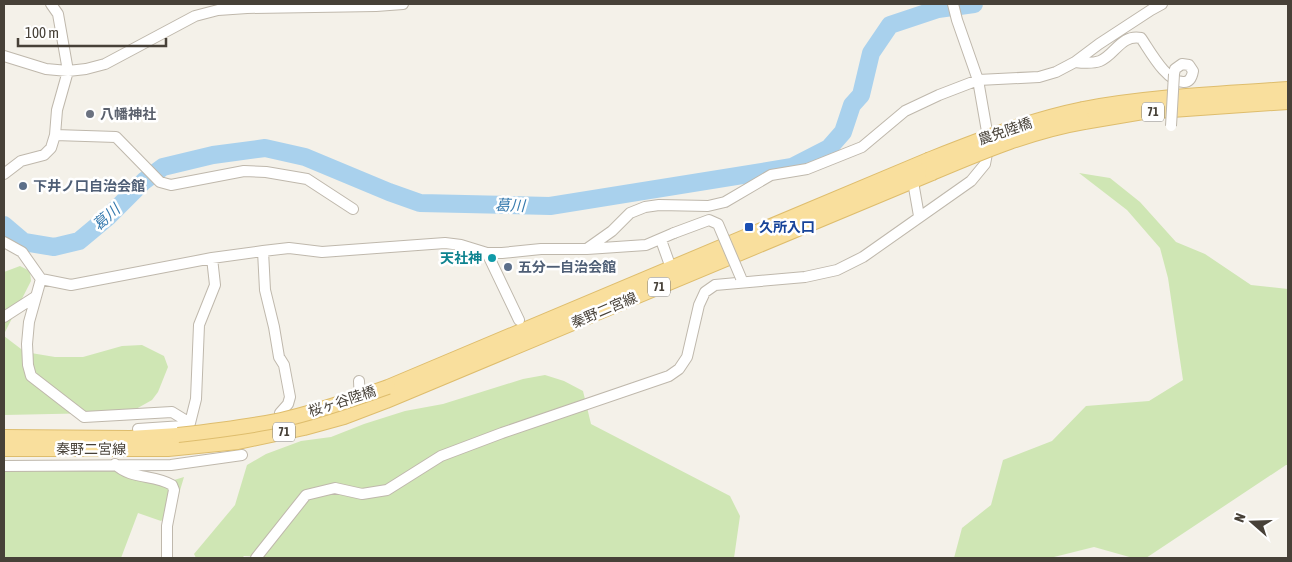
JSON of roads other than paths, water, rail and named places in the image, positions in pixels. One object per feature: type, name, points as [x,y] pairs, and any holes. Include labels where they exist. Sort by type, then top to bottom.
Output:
[{"type":"main road","name":"71","points":[[1221,101],[1288,89]]},
{"type":"main road","name":"71","points":[[1221,101],[1288,102]]},
{"type":"main road","name":"農免陸橋","points":[[930,166],[1017,139],[1084,115],[1143,112],[1221,101]]},
{"type":"main road","name":"秦野二宮線","points":[[386,401],[930,166]]},
{"type":"main road","name":"秦野二宮線","points":[[388,387],[671,268],[912,174]]},
{"type":"main road","name":"桜ヶ谷陸橋","points":[[175,444],[227,430],[283,419],[346,402],[388,387]]},
{"type":"main road","name":"桜ヶ谷陸橋","points":[[175,444],[238,442],[304,428],[344,417],[386,401]]},
{"type":"main road","name":"秦野二宮線","points":[[4,436],[130,438],[175,444]]},
{"type":"main road","name":"秦野二宮線","points":[[4,449],[175,444]]},
{"type":"street","points":[[4,174],[21,162],[44,154],[51,148],[55,135],[57,110],[68,71],[58,14],[51,4]]},
{"type":"street","points":[[4,56],[46,69],[86,70],[105,64],[195,16],[218,10],[403,4]]},
{"type":"street","points":[[587,249],[612,231],[630,213],[646,207],[659,205],[708,206],[725,202],[770,175],[807,168],[862,148],[905,111],[978,80],[1039,77],[1056,72],[1075,62],[1150,10],[1162,4]]},
{"type":"street","points":[[256,558],[306,494],[335,488],[362,494],[387,490],[441,456],[502,433],[669,376],[679,369],[687,357],[699,305],[705,292],[715,285],[741,280],[805,278],[837,270],[863,257],[919,216],[937,206],[972,181],[985,164],[989,143],[978,80],[954,8]]},
{"type":"street","points":[[1075,62],[1091,63],[1101,61],[1127,38],[1134,37],[1141,38],[1171,79],[1182,82],[1188,81],[1192,77],[1193,71],[1189,65],[1182,64],[1175,69],[1174,74],[1171,126]]},
{"type":"street","points":[[55,135],[116,137],[160,182],[171,185],[244,172],[274,173],[307,179],[352,209]]},
{"type":"street","points":[[912,174],[919,216]]},
{"type":"street","points":[[4,242],[22,252],[41,279],[71,285],[212,258],[289,248],[322,252],[446,243],[461,245],[487,253],[541,249],[646,246],[709,220],[718,224],[741,280]]},
{"type":"street","points":[[661,240],[671,268]]},
{"type":"street","points":[[263,251],[265,290],[279,357],[284,365],[290,397],[288,404],[280,412],[280,416],[298,422],[360,404],[359,381]]},
{"type":"street","points":[[487,253],[520,320]]},
{"type":"street","points":[[190,423],[196,399],[199,325],[215,285],[212,258]]},
{"type":"street","points":[[41,279],[29,322],[28,364],[32,376],[84,417],[172,412],[190,423]]},
{"type":"street","points":[[4,317],[35,297]]},
{"type":"street","points":[[138,429],[183,426],[190,423]]},
{"type":"street","points":[[170,465],[175,444]]},
{"type":"street","points":[[4,466],[170,465],[242,455]]},
{"type":"street","points":[[115,464],[126,474],[165,480],[172,485],[174,490],[167,526],[167,558]]},
{"type":"waterway","name":"葛川","points":[[4,225],[24,242],[54,247],[79,241],[109,216],[144,181],[163,167],[213,155],[265,148],[305,157],[420,203],[550,206],[792,167],[829,148],[843,132],[852,105],[861,95],[871,53],[890,25],[938,9],[974,4]]},
{"type":"place","name":"八幡神社","points":[[90,114]]},
{"type":"place","name":"下井ノ口自治会館","points":[[23,186]]},
{"type":"place","name":"久所入口","points":[[749,227]]},
{"type":"place","name":"天社神","points":[[492,258]]},
{"type":"place","name":"五分一自治会館","points":[[508,267]]}]
